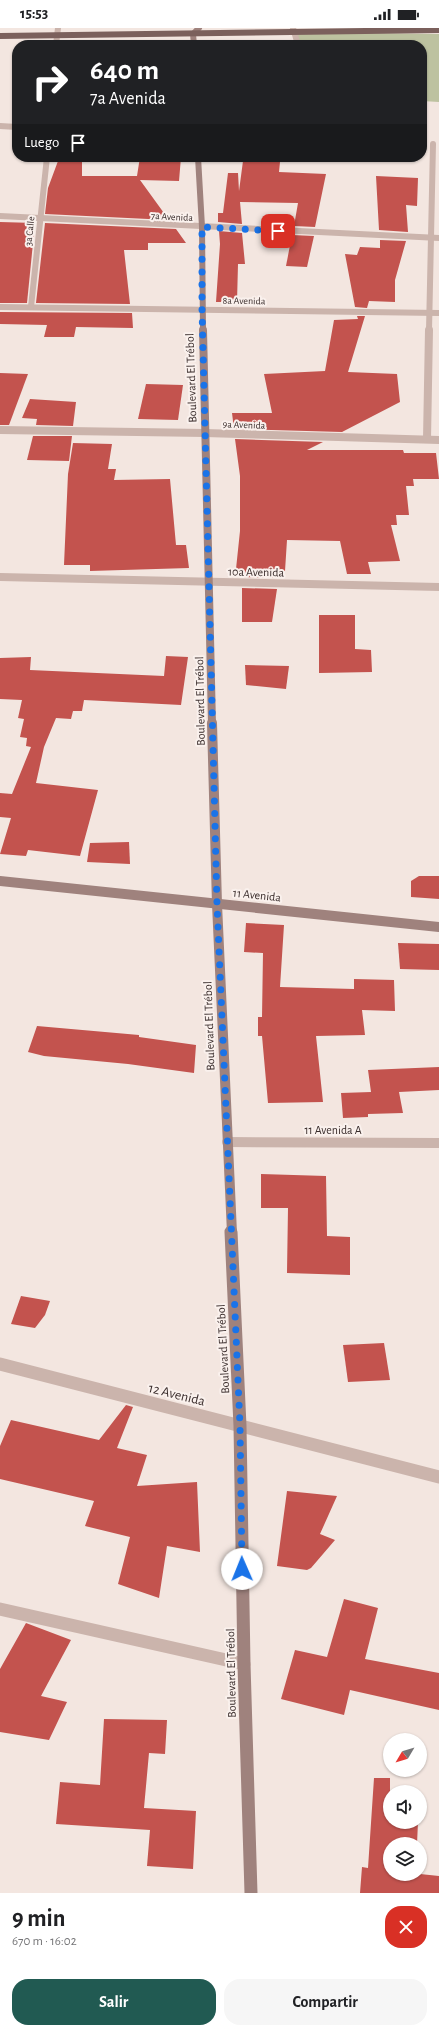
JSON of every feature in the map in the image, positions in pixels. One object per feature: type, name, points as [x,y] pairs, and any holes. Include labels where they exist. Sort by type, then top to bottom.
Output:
[{"type":"main road","points":[[193,34],[199,28]]},
{"type":"main road","points":[[0,32],[210,28]]},
{"type":"main road","points":[[0,36],[57,31],[193,34],[293,30],[439,30]]},
{"type":"main road","points":[[193,34],[194,40]]},
{"type":"main road","name":"Boulevard El Trébol","points":[[198,162],[202,227],[202,309],[217,904],[240,1426],[244,1664],[251,1893]]},
{"type":"main road","name":"11 Avenida","points":[[0,881],[439,927]]},
{"type":"street","points":[[293,30],[296,40]]},
{"type":"street","points":[[0,126],[12,127]]},
{"type":"street","points":[[428,439],[433,144]]},
{"type":"street","name":"3a Calle","points":[[31,307],[46,162]]},
{"type":"street","name":"7a Avenida","points":[[0,216],[439,238]]},
{"type":"street","name":"8a Avenida","points":[[0,307],[439,313]]},
{"type":"street","name":"9a Avenida","points":[[0,430],[205,433],[439,440]]},
{"type":"street","name":"10a Avenida","points":[[0,577],[210,583],[439,587]]},
{"type":"street","name":"11 Avenida A","points":[[227,1142],[439,1143]]},
{"type":"street","name":"12 Avenida","points":[[0,1364],[439,1477]]},
{"type":"street","points":[[0,1609],[244,1664]]},
{"type":"green space","points":[[294,32],[439,34],[439,102],[427,101],[427,40],[296,40]]},
{"type":"building","points":[[58,162],[82,162],[82,176],[137,176],[139,162],[181,162],[179,181],[140,180],[169,220],[45,214],[48,188]]},
{"type":"building","points":[[243,162],[280,162],[279,172],[326,174],[315,227],[294,226],[298,203],[240,202],[242,224],[218,222],[218,213],[223,213],[228,173],[238,173],[239,191]]},
{"type":"building","points":[[376,176],[418,178],[417,206],[406,205],[408,232],[379,230]]},
{"type":"building","points":[[0,222],[35,223],[27,303],[0,303]]},
{"type":"building","points":[[45,223],[176,229],[186,243],[148,243],[148,250],[124,250],[130,304],[36,303]]},
{"type":"building","points":[[219,231],[242,233],[245,264],[238,264],[237,302],[216,302],[220,244]]},
{"type":"building","points":[[292,235],[314,236],[307,267],[286,266]]},
{"type":"building","points":[[380,240],[406,241],[395,280],[395,302],[369,301],[367,308],[355,307],[345,254],[357,255],[360,247],[380,248]]},
{"type":"building","points":[[0,312],[132,313],[133,328],[76,327],[74,337],[44,337],[47,325],[0,324]]},
{"type":"building","points":[[357,316],[365,316],[348,372],[397,374],[400,402],[342,432],[234,429],[232,413],[272,413],[264,374],[325,371],[334,320],[358,319]]},
{"type":"building","points":[[0,373],[28,374],[9,425],[0,425]]},
{"type":"building","points":[[146,384],[183,385],[178,420],[138,419]]},
{"type":"building","points":[[30,399],[76,402],[73,426],[36,425],[37,419],[22,418]]},
{"type":"building","points":[[33,436],[72,436],[69,461],[27,460]]},
{"type":"building","points":[[235,439],[323,442],[307,450],[403,450],[404,453],[436,453],[439,479],[413,479],[414,486],[406,486],[409,515],[396,515],[397,525],[391,525],[400,561],[368,562],[371,574],[347,574],[340,541],[287,540],[285,571],[280,571],[279,578],[242,577],[243,570],[236,569],[240,531],[240,476]]},
{"type":"building","points":[[73,443],[112,444],[108,469],[116,469],[114,480],[170,479],[176,545],[186,545],[189,568],[90,571],[90,565],[64,565],[68,474]]},
{"type":"building","points":[[242,588],[277,589],[272,622],[242,622]]},
{"type":"building","points":[[319,615],[355,615],[355,649],[371,650],[372,672],[319,673]]},
{"type":"building","points":[[166,656],[188,657],[181,705],[84,700],[82,711],[73,711],[71,719],[56,718],[44,747],[36,783],[98,790],[80,856],[28,850],[26,856],[0,854],[11,818],[0,817],[0,793],[12,794],[31,747],[26,746],[27,738],[20,737],[24,719],[18,718],[22,700],[0,699],[0,658],[31,657],[30,670],[164,676]]},
{"type":"building","points":[[245,665],[289,666],[286,689],[246,685]]},
{"type":"building","points":[[129,842],[130,864],[87,862],[90,843]]},
{"type":"building","points":[[419,876],[439,876],[439,899],[411,897],[411,881]]},
{"type":"building","points":[[246,923],[284,925],[280,987],[354,989],[354,979],[394,980],[395,1011],[362,1010],[365,1035],[316,1036],[323,1102],[268,1103],[262,1036],[258,1036],[258,1017],[262,1017],[263,953],[244,952]]},
{"type":"building","points":[[398,943],[439,944],[439,970],[400,969]]},
{"type":"building","points":[[37,1026],[139,1035],[139,1037],[196,1045],[194,1073],[128,1064],[44,1056],[28,1052]]},
{"type":"building","points":[[439,1067],[439,1090],[399,1092],[403,1113],[368,1114],[368,1117],[343,1118],[341,1093],[371,1092],[368,1070]]},
{"type":"building","points":[[261,1174],[326,1176],[327,1236],[350,1237],[350,1275],[287,1273],[288,1208],[261,1208]]},
{"type":"building","points":[[21,1296],[50,1301],[45,1315],[35,1328],[11,1324]]},
{"type":"building","points":[[384,1343],[390,1380],[348,1382],[343,1345]]},
{"type":"building","points":[[126,1405],[133,1407],[117,1448],[147,1455],[137,1486],[197,1482],[200,1552],[167,1546],[159,1598],[118,1584],[130,1537],[85,1526],[94,1501],[0,1479],[0,1446],[11,1420],[99,1440]]},
{"type":"building","points":[[287,1491],[337,1496],[320,1534],[335,1540],[311,1568],[307,1570],[277,1566]]},
{"type":"building","points":[[344,1599],[378,1608],[365,1659],[439,1673],[439,1710],[350,1690],[344,1715],[281,1699],[295,1650],[327,1657]]},
{"type":"building","points":[[26,1623],[71,1640],[41,1696],[67,1702],[49,1740],[0,1732],[0,1669]]},
{"type":"building","points":[[104,1719],[167,1720],[165,1754],[149,1753],[144,1808],[196,1811],[193,1869],[147,1866],[150,1830],[56,1824],[60,1782],[100,1785]]},
{"type":"building","points":[[374,1778],[390,1778],[390,1785],[383,1785],[383,1829],[418,1829],[417,1837],[383,1837],[383,1881],[427,1881],[427,1875],[439,1876],[439,1893],[360,1893],[362,1867],[368,1868]]},
{"type":"route","points":[[242,1569],[240,1426],[217,904],[202,309],[202,227],[278,231]]}]
